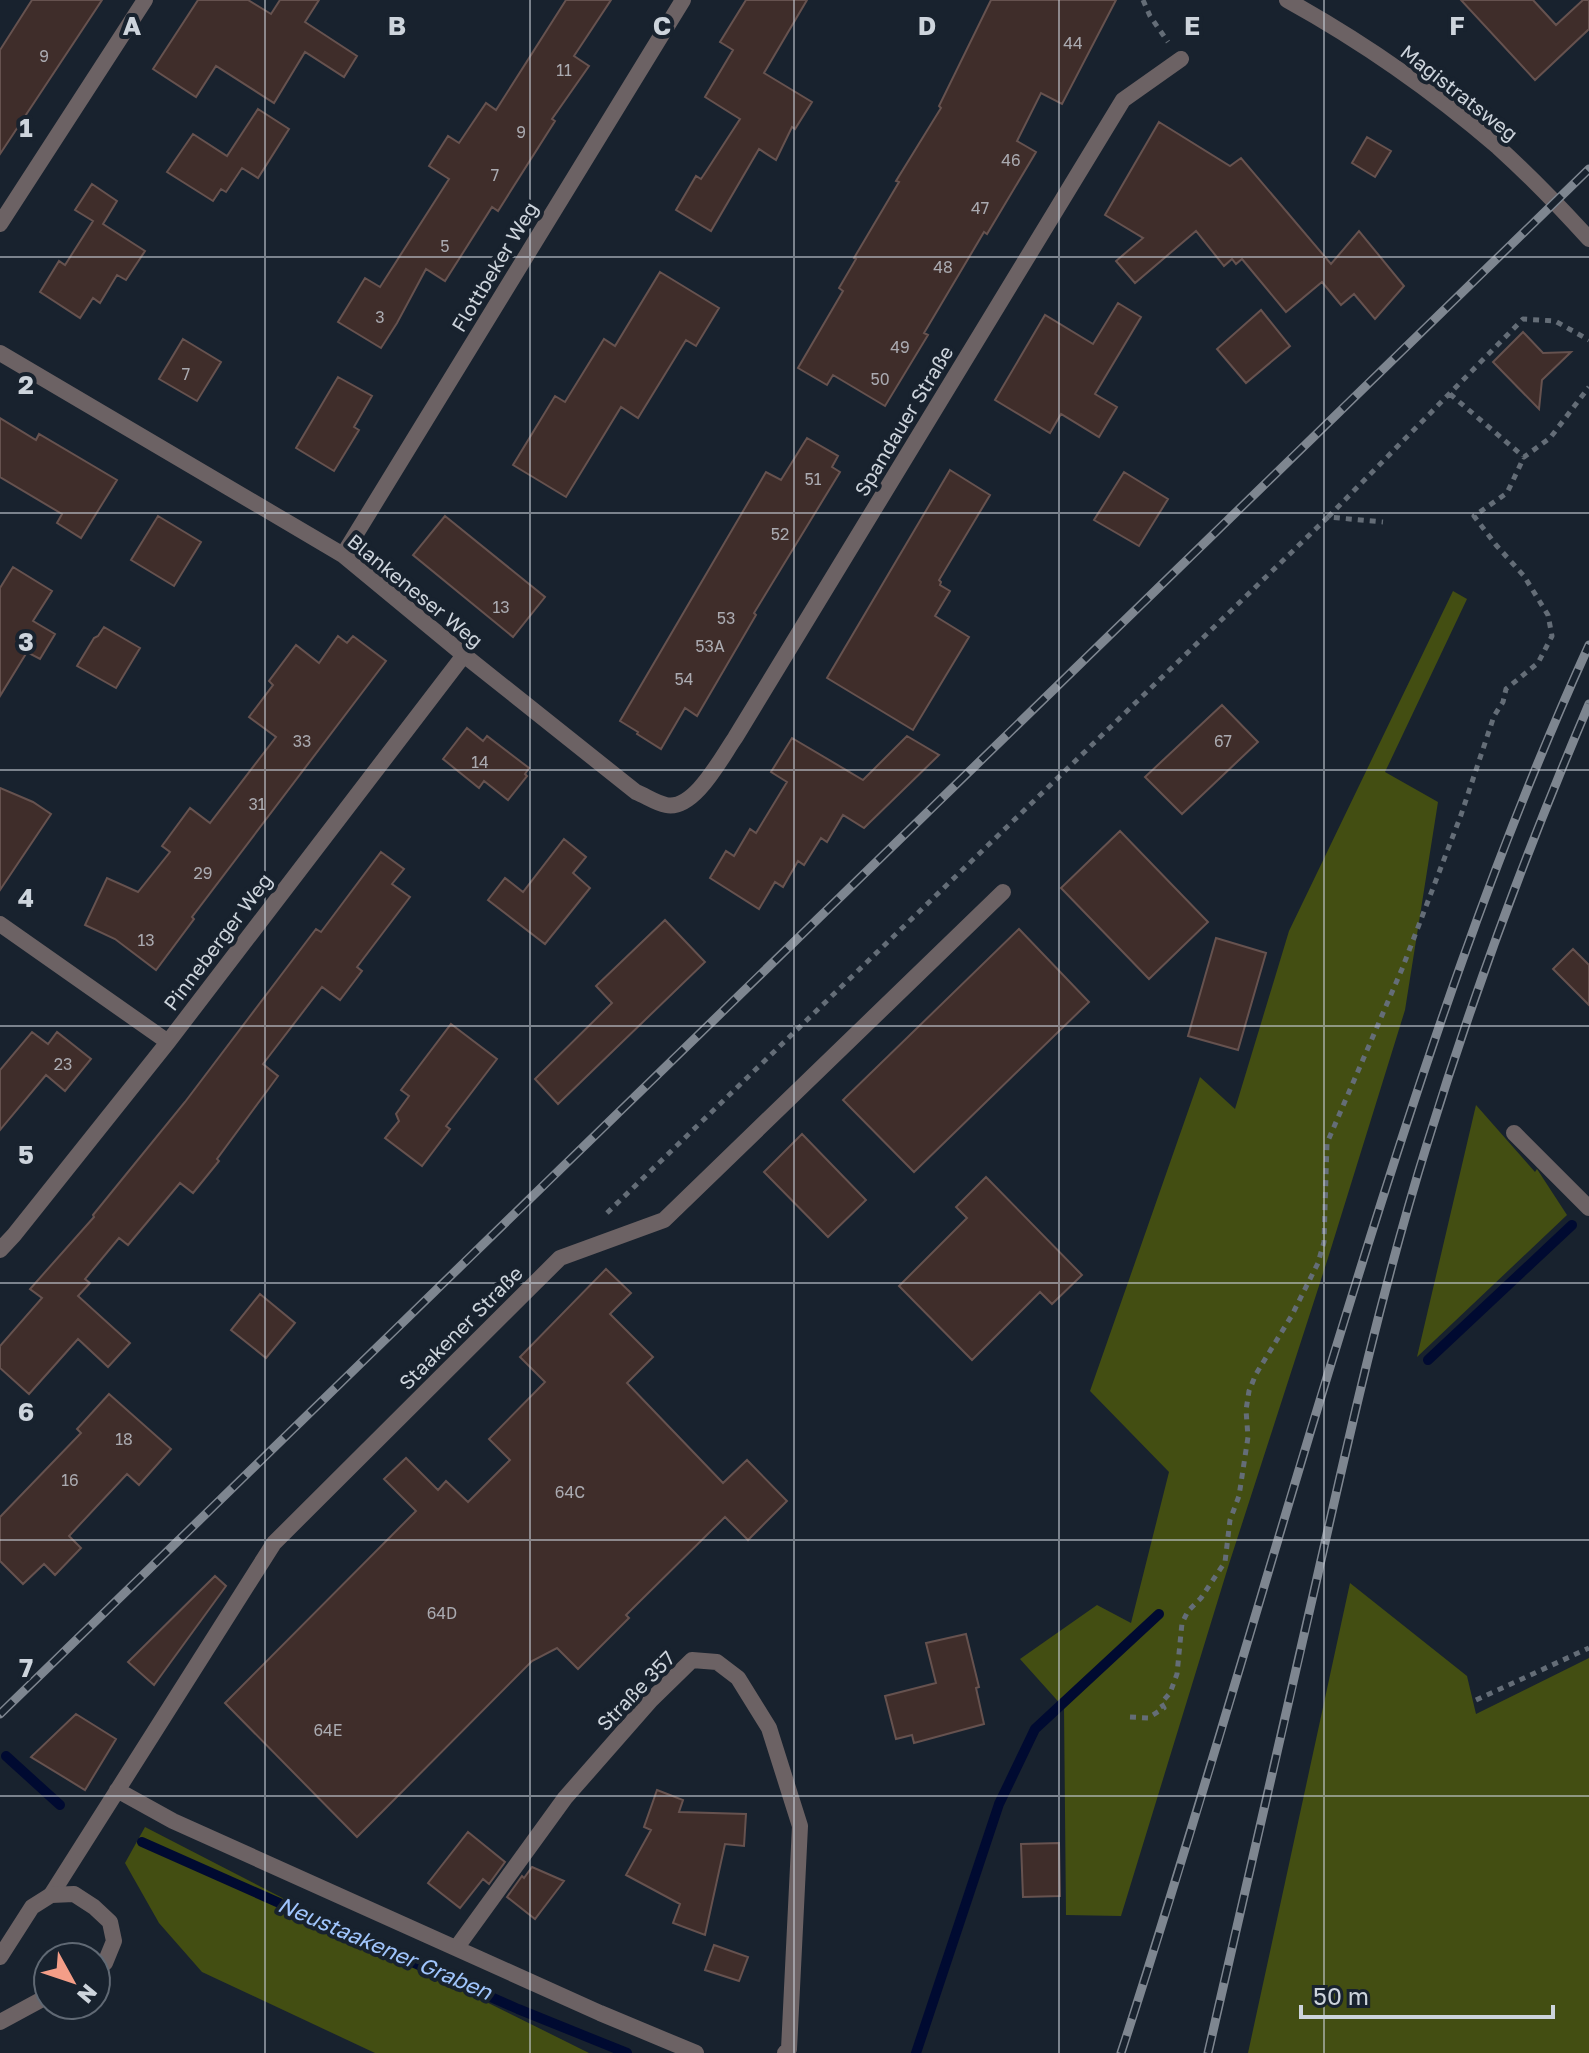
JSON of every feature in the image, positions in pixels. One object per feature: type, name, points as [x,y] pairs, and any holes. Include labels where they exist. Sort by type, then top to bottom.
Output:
[{"type":"street","points":[[0,224],[145,0]]},
{"type":"street","name":"Flottbeker Weg","points":[[343,555],[683,0]]},
{"type":"street","name":"Magistratsweg","points":[[1287,0],[1358,41],[1463,118],[1544,190],[1589,239]]},
{"type":"street","name":"Spandauer Straße","points":[[667,806],[681,804],[701,788],[735,738],[1123,100],[1181,59]]},
{"type":"street","name":"Blankeneser Weg","points":[[0,353],[343,555],[636,792],[667,806]]},
{"type":"street","name":"Pinneberger Weg","points":[[0,1250],[168,1042],[464,655]]},
{"type":"street","name":"Staakener Straße","points":[[0,1957],[32,1907],[51,1895],[274,1543],[560,1258],[664,1220],[1003,892]]},
{"type":"street","points":[[0,924],[168,1042]]},
{"type":"street","points":[[1514,1133],[1589,1208]]},
{"type":"street","name":"Straße 357","points":[[457,1947],[565,1798],[651,1700],[692,1660],[717,1662],[738,1678],[769,1728],[800,1826],[790,2034],[789,2049],[785,2053]]},
{"type":"street","points":[[117,1790],[173,1821],[696,2053]]},
{"type":"street","points":[[51,1895],[74,1894],[94,1907],[110,1922],[114,1941],[112,1946]]},
{"type":"street","points":[[0,2022],[32,2005]]},
{"type":"path","points":[[1143,0],[1150,16],[1181,59]]},
{"type":"path","points":[[606,1213],[1328,517],[1523,319],[1555,321],[1589,340]]},
{"type":"path","points":[[1130,1717],[1148,1718],[1164,1708],[1161,1703],[1170,1693],[1177,1674],[1182,1623],[1225,1562],[1230,1520],[1239,1496],[1248,1437],[1246,1410],[1249,1391],[1292,1315],[1318,1263],[1324,1242],[1327,1143],[1331,1131],[1402,969],[1506,689],[1538,663],[1552,636],[1548,615],[1524,576],[1474,516],[1507,493],[1524,457],[1550,438],[1589,387]]},
{"type":"path","points":[[1450,394],[1524,457]]},
{"type":"path","points":[[1328,517],[1383,522]]},
{"type":"path","points":[[1476,1700],[1589,1648]]},
{"type":"green space","points":[[1453,591],[1467,599],[1385,772],[1438,802],[1405,1010],[1121,1916],[1066,1915],[1064,1708],[1020,1659],[1097,1605],[1131,1623],[1169,1472],[1090,1391],[1200,1077],[1235,1109],[1289,931]]},
{"type":"green space","points":[[1476,1105],[1535,1172],[1537,1169],[1567,1215],[1417,1357]]},
{"type":"green space","points":[[1350,1583],[1467,1676],[1476,1714],[1589,1658],[1589,2053],[1248,2053]]},
{"type":"green space","points":[[145,1827],[589,2053],[375,2053],[202,1972],[159,1923],[125,1863]]},
{"type":"building","points":[[32,0],[102,0],[0,154],[0,50]]},
{"type":"building","points":[[198,0],[248,0],[271,14],[280,0],[319,0],[305,22],[357,56],[344,77],[305,52],[274,103],[216,66],[196,97],[153,69]]},
{"type":"building","points":[[566,0],[611,0],[574,56],[589,66],[552,119],[555,121],[498,211],[492,207],[445,281],[426,269],[381,348],[338,322],[365,278],[380,287],[449,179],[429,166],[448,136],[459,143],[486,103],[496,110]]},
{"type":"building","points":[[746,0],[807,0],[764,73],[812,102],[795,129],[792,127],[776,160],[759,149],[711,231],[676,210],[696,176],[701,179],[740,119],[705,97],[733,50],[720,42]]},
{"type":"building","points":[[991,0],[1116,0],[1062,104],[1041,93],[1017,141],[1036,152],[987,234],[984,232],[885,406],[833,375],[827,385],[798,368],[843,291],[839,288],[899,182],[896,181],[941,108],[939,106]]},
{"type":"building","points":[[1461,0],[1533,0],[1556,25],[1583,0],[1589,0],[1589,29],[1535,80]]},
{"type":"building","points":[[258,109],[289,129],[258,178],[242,168],[226,192],[221,189],[213,201],[167,172],[193,134],[227,156]]},
{"type":"building","points":[[1159,122],[1230,166],[1241,158],[1331,264],[1359,231],[1404,286],[1375,319],[1354,294],[1341,305],[1322,282],[1286,312],[1242,259],[1236,264],[1232,259],[1224,266],[1196,231],[1135,283],[1116,261],[1143,238],[1105,215]]},
{"type":"building","points":[[1367,137],[1391,151],[1375,177],[1352,163]]},
{"type":"building","points":[[92,184],[117,201],[103,224],[145,251],[126,280],[117,275],[100,303],[93,298],[80,318],[40,292],[59,261],[65,265],[93,221],[75,210]]},
{"type":"building","points":[[660,272],[719,308],[696,346],[686,340],[638,418],[621,407],[566,497],[513,465],[555,396],[565,402],[604,339],[615,346]]},
{"type":"building","points":[[1118,303],[1141,317],[1095,394],[1117,407],[1099,437],[1061,414],[1050,433],[995,400],[1045,315],[1093,344]]},
{"type":"building","points":[[1261,310],[1290,346],[1246,383],[1217,349]]},
{"type":"building","points":[[1523,332],[1543,353],[1571,352],[1542,380],[1539,409],[1493,362]]},
{"type":"building","points":[[183,339],[221,362],[197,401],[159,379]]},
{"type":"building","points":[[338,377],[372,396],[354,427],[359,430],[334,471],[296,448]]},
{"type":"building","points":[[0,418],[36,440],[39,434],[117,480],[81,538],[57,523],[62,514],[0,477]]},
{"type":"building","points":[[807,438],[838,456],[832,467],[840,472],[754,613],[756,615],[697,716],[685,708],[661,749],[620,721],[766,472],[781,480]]},
{"type":"building","points":[[950,470],[990,495],[939,580],[940,585],[950,591],[935,616],[969,637],[913,730],[827,678]]},
{"type":"building","points":[[1124,472],[1168,499],[1139,546],[1094,520]]},
{"type":"building","points":[[158,516],[201,542],[174,586],[131,560]]},
{"type":"building","points":[[445,516],[545,597],[513,637],[413,555]]},
{"type":"building","points":[[13,567],[52,591],[33,621],[55,634],[40,659],[27,652],[0,696],[0,588]]},
{"type":"building","points":[[104,627],[140,648],[116,688],[77,666]]},
{"type":"building","points":[[338,636],[347,643],[353,636],[386,661],[192,917],[194,919],[156,970],[115,939],[85,925],[107,878],[138,892],[170,852],[162,846],[190,808],[210,823],[276,737],[249,717],[273,685],[269,681],[296,645],[319,663]]},
{"type":"building","points":[[1222,705],[1258,742],[1182,814],[1145,777]]},
{"type":"building","points":[[467,728],[483,741],[487,736],[529,768],[525,774],[527,776],[508,800],[484,781],[479,788],[443,759]]},
{"type":"building","points":[[907,736],[939,755],[864,828],[843,815],[827,842],[821,838],[804,865],[798,861],[783,887],[775,882],[759,909],[710,878],[726,851],[734,856],[750,829],[756,833],[787,782],[771,772],[792,738],[863,780]]},
{"type":"building","points":[[0,788],[33,802],[51,814],[0,890]]},
{"type":"building","points":[[1120,831],[1208,922],[1149,979],[1061,888]]},
{"type":"building","points":[[564,839],[586,857],[573,873],[590,888],[545,944],[488,900],[505,878],[523,892]]},
{"type":"building","points":[[381,852],[404,869],[392,884],[410,897],[357,967],[362,971],[340,1000],[322,987],[263,1064],[278,1076],[193,1193],[180,1183],[128,1245],[119,1238],[85,1279],[90,1283],[78,1296],[130,1343],[108,1367],[78,1339],[29,1394],[0,1368],[0,1346],[42,1298],[30,1289],[94,1217],[316,929],[321,932]]},
{"type":"building","points":[[665,920],[705,962],[558,1104],[535,1079],[612,1003],[596,986]]},
{"type":"building","points":[[1019,929],[1089,1002],[914,1172],[843,1100]]},
{"type":"building","points":[[1216,938],[1266,953],[1238,1050],[1188,1036]]},
{"type":"building","points":[[1573,949],[1589,965],[1589,1005],[1553,969]]},
{"type":"building","points":[[451,1024],[497,1059],[446,1126],[450,1129],[422,1166],[385,1138],[399,1121],[396,1114],[409,1096],[401,1090]]},
{"type":"building","points":[[32,1032],[48,1044],[57,1032],[91,1059],[65,1091],[46,1075],[0,1130],[0,1070]]},
{"type":"building","points":[[802,1134],[866,1200],[828,1237],[764,1172]]},
{"type":"building","points":[[986,1177],[1082,1275],[1052,1304],[1040,1292],[972,1360],[899,1286],[967,1218],[956,1207]]},
{"type":"building","points":[[606,1269],[631,1293],[610,1314],[653,1357],[627,1383],[723,1483],[747,1460],[787,1501],[748,1540],[725,1517],[626,1615],[629,1618],[578,1669],[557,1648],[532,1661],[357,1837],[225,1703],[416,1511],[384,1479],[406,1458],[438,1490],[446,1481],[468,1502],[510,1460],[489,1439],[545,1382],[520,1357]]},
{"type":"building","points":[[260,1294],[295,1323],[266,1358],[231,1330]]},
{"type":"building","points":[[109,1394],[171,1449],[139,1485],[127,1474],[69,1536],[81,1548],[55,1575],[44,1564],[23,1584],[0,1561],[0,1517],[81,1433],[77,1429]]},
{"type":"building","points":[[215,1576],[226,1586],[154,1685],[128,1662]]},
{"type":"building","points":[[966,1634],[984,1724],[914,1743],[912,1735],[896,1739],[885,1696],[936,1683],[926,1643]]},
{"type":"building","points":[[76,1714],[116,1739],[85,1790],[31,1757]]},
{"type":"building","points":[[657,1790],[683,1800],[679,1812],[746,1814],[744,1846],[725,1844],[705,1935],[673,1923],[680,1904],[626,1875],[651,1830],[644,1827]]},
{"type":"building","points":[[468,1832],[505,1862],[489,1884],[483,1879],[460,1908],[428,1883]]},
{"type":"building","points":[[1059,1843],[1060,1896],[1023,1897],[1021,1844]]},
{"type":"building","points":[[532,1867],[564,1881],[535,1919],[507,1897]]},
{"type":"building","points":[[714,1945],[748,1957],[739,1981],[705,1970]]},
{"type":"waterway","name":"Neustaakener Graben","points":[[1428,1360],[1572,1225]]},
{"type":"waterway","name":"Neustaakener Graben","points":[[916,2053],[999,1804],[1035,1729],[1159,1614]]},
{"type":"waterway","name":"Neustaakener Graben","points":[[6,1756],[60,1805]]},
{"type":"waterway","name":"Neustaakener Graben","points":[[142,1842],[518,2009],[627,2053]]},
{"type":"railway","points":[[0,1714],[1589,169]]},
{"type":"railway","points":[[1121,2053],[1407,1121],[1462,960],[1522,801],[1589,645]]},
{"type":"railway","points":[[1208,2053],[1355,1414],[1412,1195],[1483,975],[1523,866],[1589,704]]}]
